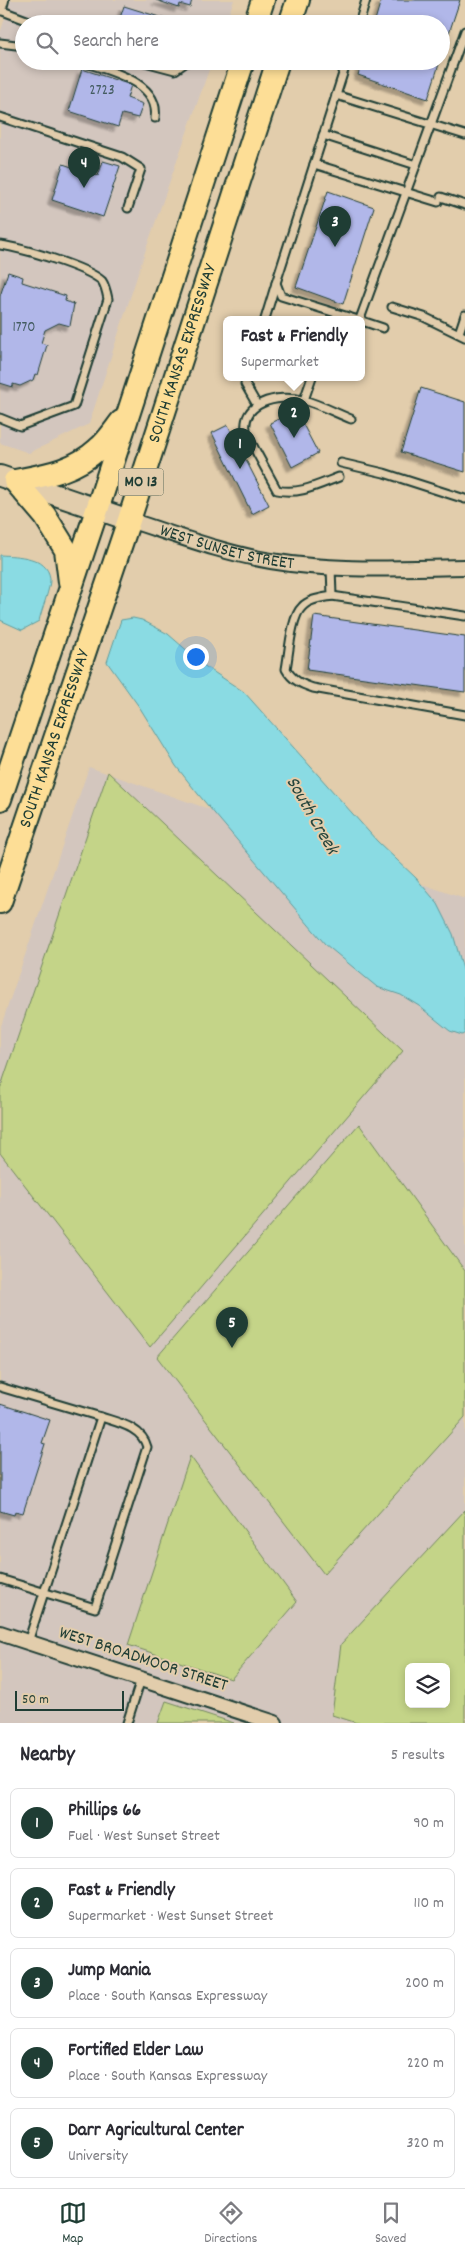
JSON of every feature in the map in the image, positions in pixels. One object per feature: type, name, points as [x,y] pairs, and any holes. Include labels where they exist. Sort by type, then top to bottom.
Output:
[{"type":"main road","points":[[258,15],[263,0]]},
{"type":"main road","points":[[293,15],[298,0]]},
{"type":"main road","name":"SOUTH KANSAS EXPRESSWAY","points":[[0,799],[97,510],[240,70]]},
{"type":"main road","name":"SOUTH KANSAS EXPRESSWAY","points":[[0,902],[129,520],[275,70]]},
{"type":"main road","points":[[7,478],[62,471],[75,466],[99,449],[129,412]]},
{"type":"main road","points":[[7,478],[45,516],[66,550],[71,588]]},
{"type":"main road","name":"WEST SUNSET STREET","points":[[7,478],[129,520]]},
{"type":"street","points":[[0,4],[1,0]]},
{"type":"street","name":"WEST SUNSET STREET","points":[[129,520],[270,561],[331,567],[465,567]]},
{"type":"street","name":"WEST BROADMOOR STREET","points":[[0,1633],[275,1723]]},
{"type":"lane","points":[[362,15],[366,0]]},
{"type":"lane","points":[[0,10],[15,16]]},
{"type":"lane","points":[[362,316],[465,31]]},
{"type":"lane","points":[[0,43],[15,45]]},
{"type":"lane","points":[[106,70],[130,78],[150,95],[157,107],[155,118]]},
{"type":"lane","points":[[266,316],[344,70]]},
{"type":"lane","points":[[336,94],[465,136]]},
{"type":"lane","points":[[0,117],[122,158],[141,169],[128,208]]},
{"type":"lane","points":[[323,135],[416,165]]},
{"type":"lane","points":[[314,164],[406,192],[465,206]]},
{"type":"lane","points":[[0,245],[14,247],[88,272],[103,282],[108,299],[74,406],[20,426],[0,418]]},
{"type":"lane","points":[[276,283],[281,296],[333,316]]},
{"type":"lane","points":[[392,307],[424,317],[462,335],[465,315]]},
{"type":"lane","points":[[365,321],[383,328]]},
{"type":"lane","points":[[246,381],[245,384],[257,405]]},
{"type":"lane","points":[[304,400],[311,381]]},
{"type":"lane","points":[[338,477],[298,492],[277,490],[247,435],[244,425],[248,414],[257,405],[288,398],[304,400],[351,419]]},
{"type":"lane","points":[[341,463],[384,473],[465,499]]},
{"type":"lane","points":[[331,567],[332,596]]},
{"type":"lane","points":[[465,616],[332,596],[312,600],[302,607],[296,615],[286,669],[290,676],[300,683],[313,688],[465,715]]},
{"type":"lane","points":[[0,1388],[130,1427],[145,1439],[147,1447],[95,1608],[0,1579]]},
{"type":"lane","points":[[28,1642],[101,1417]]},
{"type":"lane","points":[[128,1723],[141,1679]]},
{"type":"shaded area","points":[[11,0],[234,0],[228,15],[15,15],[15,70],[209,70],[146,249],[89,424],[29,453],[0,443],[0,33]]},
{"type":"shaded area","points":[[89,767],[465,899],[465,1723],[234,1723],[166,1701],[158,1723],[0,1723],[0,1029]]},
{"type":"green space","points":[[108,772],[403,1051],[150,1347],[0,1153],[0,1089]]},
{"type":"green space","points":[[359,1124],[465,1271],[465,1417],[324,1574],[157,1357]]},
{"type":"green space","points":[[190,1456],[297,1602],[231,1679],[128,1645]]},
{"type":"green space","points":[[465,1510],[465,1723],[357,1723],[332,1715],[341,1644]]},
{"type":"green space","points":[[166,1701],[234,1723],[158,1723]]},
{"type":"water","points":[[0,555],[22,557],[37,561],[48,571],[50,578],[49,587],[39,621],[22,630],[0,620]]},
{"type":"water","name":"South Creek","points":[[133,618],[142,620],[168,634],[206,667],[244,692],[377,841],[416,878],[438,904],[453,934],[465,976],[465,1033],[462,1035],[450,1031],[419,1006],[401,995],[377,987],[325,944],[198,794],[176,766],[140,708],[107,662],[121,620]]},
{"type":"building","points":[[156,0],[192,0],[190,7],[180,4],[179,8]]},
{"type":"building","points":[[381,0],[460,0],[450,30],[450,15],[377,15]]},
{"type":"building","points":[[124,6],[153,15],[121,15]]},
{"type":"building","points":[[82,70],[131,85],[127,98],[143,104],[138,118],[122,114],[118,127],[69,111]]},
{"type":"building","points":[[359,70],[437,70],[428,99],[358,75]]},
{"type":"building","points":[[103,161],[120,166],[103,217],[52,200],[63,164],[98,176]]},
{"type":"building","points":[[328,191],[374,207],[343,304],[296,287]]},
{"type":"building","points":[[8,272],[23,277],[22,282],[66,296],[65,301],[74,304],[70,326],[59,323],[45,330],[41,343],[47,345],[38,375],[35,374],[33,380],[20,386],[13,384],[13,387],[0,383],[0,296]]},
{"type":"building","points":[[421,388],[465,402],[465,472],[401,452]]},
{"type":"building","points":[[296,411],[318,453],[292,467],[270,423]]},
{"type":"building","points":[[228,425],[269,505],[252,514],[212,433]]},
{"type":"building","points":[[314,616],[465,637],[465,692],[307,670]]},
{"type":"building","points":[[0,1404],[50,1420],[42,1443],[45,1444],[23,1513],[15,1511],[14,1515],[0,1511]]},
{"type":"place","name":"Fortified Elder Law","points":[[84,188]]},
{"type":"place","name":"Jump Mania","points":[[335,247]]},
{"type":"place","name":"Fast & Friendly","points":[[294,438]]},
{"type":"place","name":"Phillips 66","points":[[240,469]]},
{"type":"place","name":"Darr Agricultural Center","points":[[232,1348]]}]
